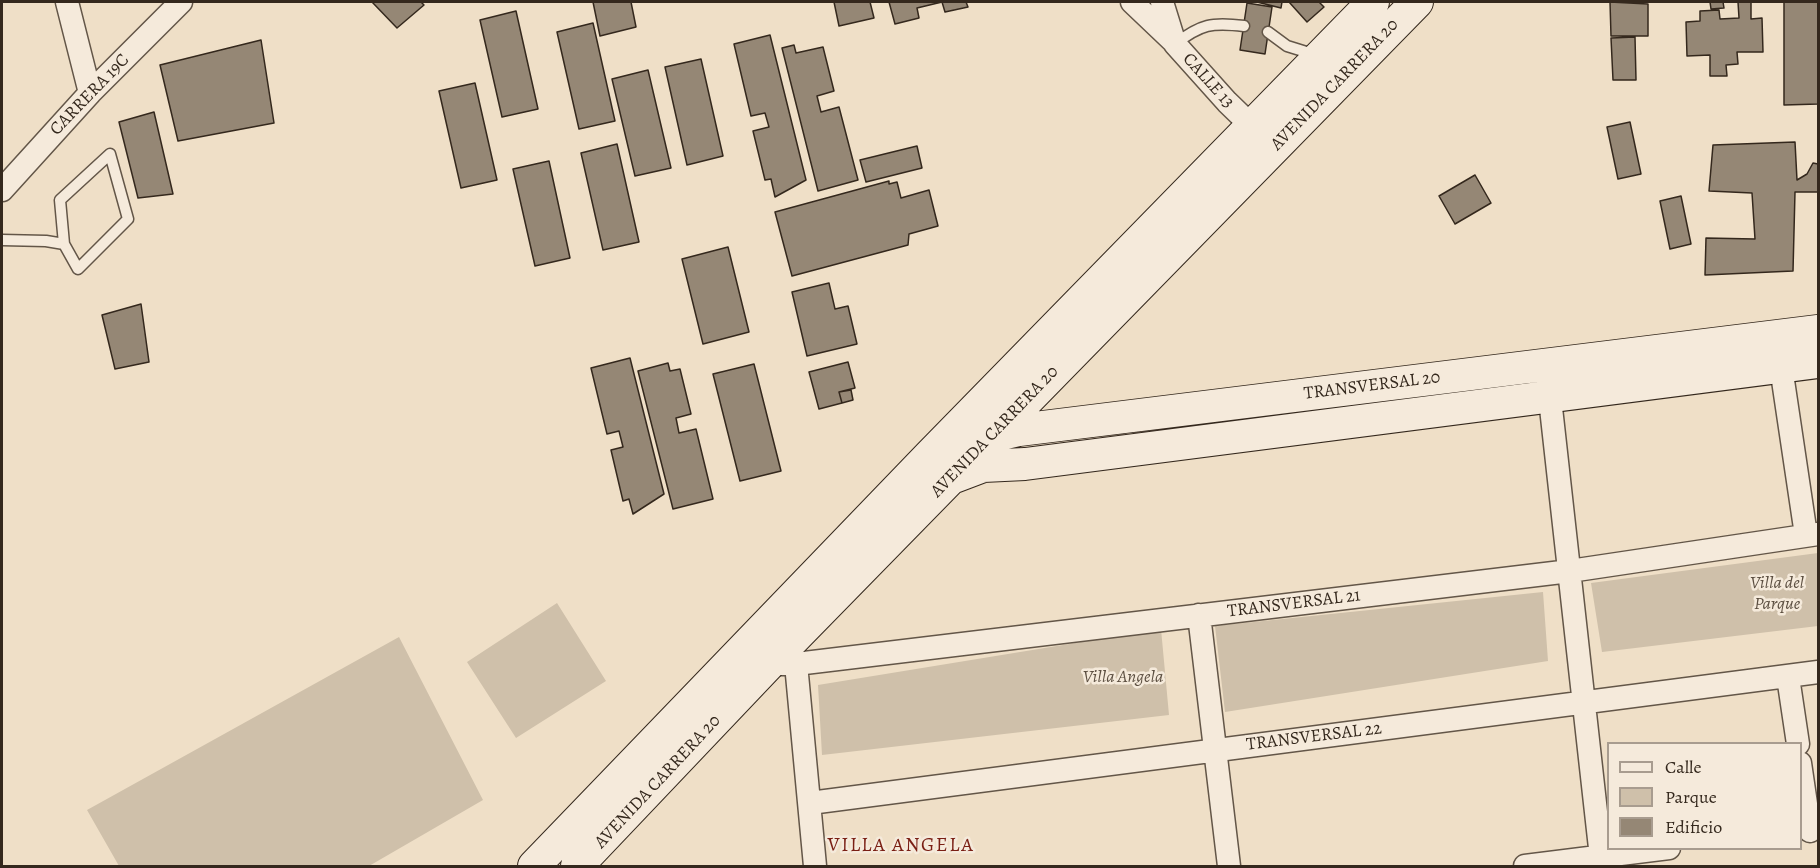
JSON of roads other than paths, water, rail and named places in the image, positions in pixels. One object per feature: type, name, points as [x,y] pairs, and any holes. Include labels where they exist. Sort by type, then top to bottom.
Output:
[{"type":"main road","name":"AVENIDA CARRERA 20","points":[[534,867],[929,456],[1373,2]]},
{"type":"main road","name":"AVENIDA CARRERA 20","points":[[578,867],[783,664],[950,478],[1417,2]]},
{"type":"main road","name":"TRANSVERSAL 20","points":[[929,456],[992,436],[1818,331]]},
{"type":"main road","name":"TRANSVERSAL 20","points":[[950,478],[983,466],[1025,464],[1818,362]]},
{"type":"street","points":[[67,2],[90,93]]},
{"type":"street","name":"CARRERA 19C","points":[[2,190],[90,93],[181,2]]},
{"type":"street","points":[[1132,2],[1175,44]]},
{"type":"street","name":"CALLE 13","points":[[1162,2],[1175,44],[1251,127],[1275,146]]},
{"type":"street","points":[[1547,364],[1601,857]]},
{"type":"street","points":[[1781,367],[1812,535]]},
{"type":"street","name":"TRANSVERSAL 21","points":[[783,664],[1570,571],[1812,535]]},
{"type":"street","points":[[1199,615],[1229,867]]},
{"type":"street","points":[[783,664],[810,803],[815,867]]},
{"type":"street","name":"TRANSVERSAL 22","points":[[810,803],[1818,672]]},
{"type":"street","points":[[1788,677],[1798,742]]},
{"type":"street","points":[[1802,777],[1810,831]]},
{"type":"street","points":[[1525,867],[1660,850]]},
{"type":"lane","points":[[1175,44],[1196,28],[1219,22],[1244,26]]},
{"type":"lane","points":[[1269,32],[1287,46],[1320,56]]},
{"type":"lane","points":[[110,154],[128,219],[78,269],[64,244],[60,200],[110,154]]},
{"type":"lane","points":[[2,240],[46,241],[64,244]]},
{"type":"district","name":"VILLA ANGELA","points":[[901,846]]},
{"type":"park label","name":"Villa del Parque","points":[[1777,594]]},
{"type":"park label","name":"Villa Angela","points":[[1123,678]]}]
